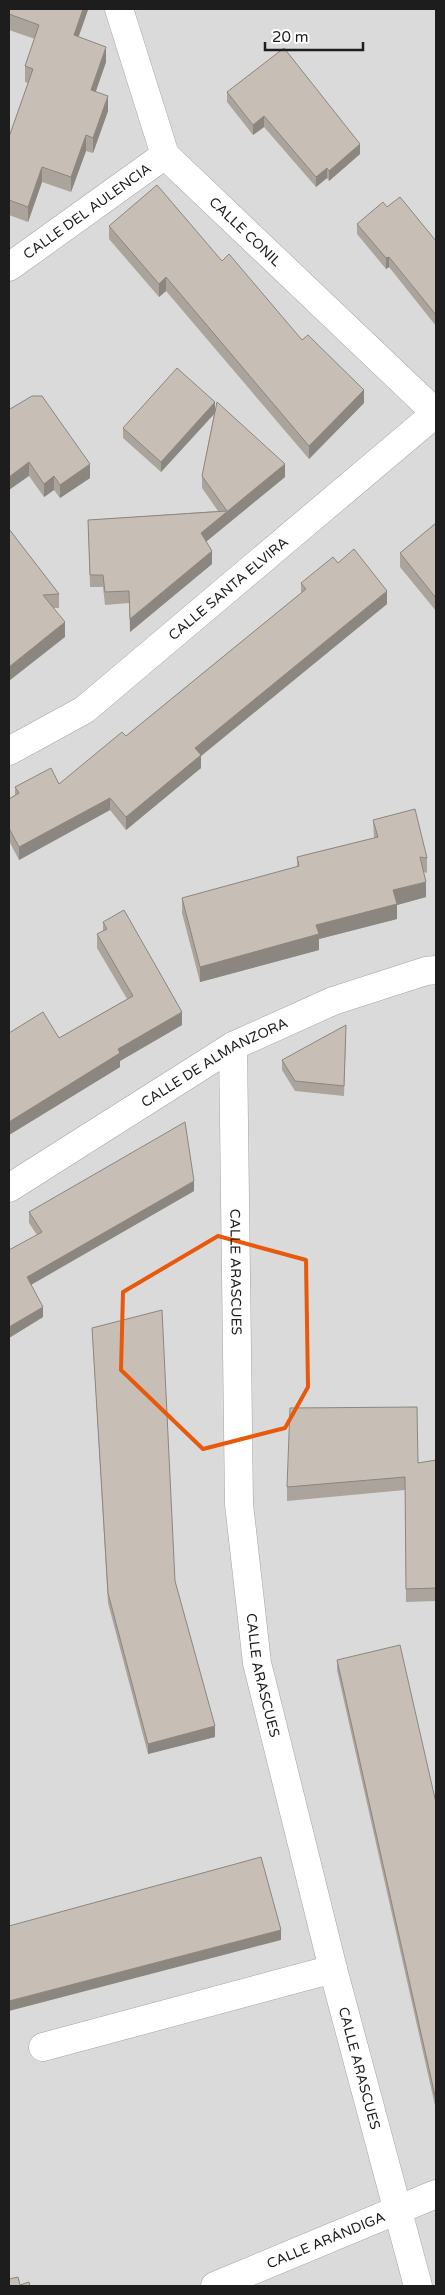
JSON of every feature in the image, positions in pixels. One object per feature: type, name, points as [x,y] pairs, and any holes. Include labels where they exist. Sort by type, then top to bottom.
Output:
[{"type":"street","name":"CALLE CONIL","points":[[119,9],[165,155],[436,413]]},
{"type":"street","name":"CALLE DEL AULENCIA","points":[[9,267],[165,155]]},
{"type":"street","name":"CALLE SANTA ELVIRA","points":[[9,751],[84,710],[436,413]]},
{"type":"street","name":"CALLE DE ALMANZORA","points":[[9,1188],[234,1046],[333,1001],[426,971],[436,970]]},
{"type":"street","name":"CALLE ARASCUES","points":[[234,1046],[242,1522],[257,1663],[333,1969],[418,2286]]},
{"type":"street","points":[[43,2047],[333,1969]]},
{"type":"street","name":"CALLE ARÁNDIGA","points":[[215,2286],[436,2194]]},
{"type":"highlighted area","points":[[218,1236],[306,1260],[308,1387],[285,1428],[203,1449],[121,1370],[123,1292]]},
{"type":"shaded area","points":[[9,9],[436,9],[436,2286],[9,2286]]},
{"type":"building","points":[[9,9],[83,9],[74,35],[106,47],[91,90],[108,96],[93,138],[86,135],[71,177],[42,167],[28,207],[9,200],[9,137],[33,69],[25,66],[39,25],[9,14]]},
{"type":"building","points":[[284,48],[360,144],[329,171],[327,168],[316,177],[264,116],[253,125],[227,92]]},
{"type":"building","points":[[157,185],[222,261],[229,254],[302,340],[308,335],[364,390],[309,446],[166,277],[159,284],[109,226]]},
{"type":"building","points":[[400,197],[436,241],[436,315],[389,257],[386,258],[357,224],[383,202],[387,207]]},
{"type":"building","points":[[177,368],[215,402],[161,462],[123,428]]},
{"type":"building","points":[[32,396],[42,396],[90,464],[60,485],[54,476],[44,484],[29,462],[9,477],[9,407],[10,409]]},
{"type":"building","points":[[217,402],[285,464],[201,533],[212,551],[130,619],[129,591],[105,592],[103,575],[90,575],[88,520],[227,511],[202,476]]},
{"type":"building","points":[[436,523],[436,598],[400,553]]},
{"type":"building","points":[[9,529],[59,594],[43,595],[65,622],[9,667]]},
{"type":"building","points":[[354,549],[387,591],[195,748],[201,755],[126,817],[110,798],[19,847],[9,828],[9,799],[19,793],[15,787],[51,768],[59,784],[122,732],[126,736],[306,589],[301,583],[333,557],[338,563]]},
{"type":"building","points":[[415,809],[427,858],[420,857],[426,882],[393,890],[397,904],[316,925],[319,934],[200,967],[182,898],[299,866],[297,857],[378,837],[373,820]]},
{"type":"building","points":[[124,910],[182,1012],[118,1049],[120,1053],[9,1122],[9,1033],[43,1012],[59,1038],[133,996],[97,934],[107,929],[103,922]]},
{"type":"building","points":[[346,1025],[344,1086],[295,1081],[282,1060]]},
{"type":"building","points":[[185,1122],[194,1181],[27,1277],[43,1307],[9,1327],[9,1250],[42,1232],[29,1212]]},
{"type":"building","points":[[162,1310],[175,1581],[215,1726],[148,1744],[108,1593],[92,1328]]},
{"type":"building","points":[[417,1407],[418,1463],[436,1460],[436,1588],[406,1589],[405,1477],[287,1487],[290,1408]]},
{"type":"building","points":[[400,1645],[436,1803],[436,2100],[337,1660]]},
{"type":"building","points":[[261,1857],[281,1930],[9,2001],[9,1926]]},
{"type":"building","points":[[18,2277],[20,2285],[29,2282],[30,2286],[9,2286],[9,2279]]}]
